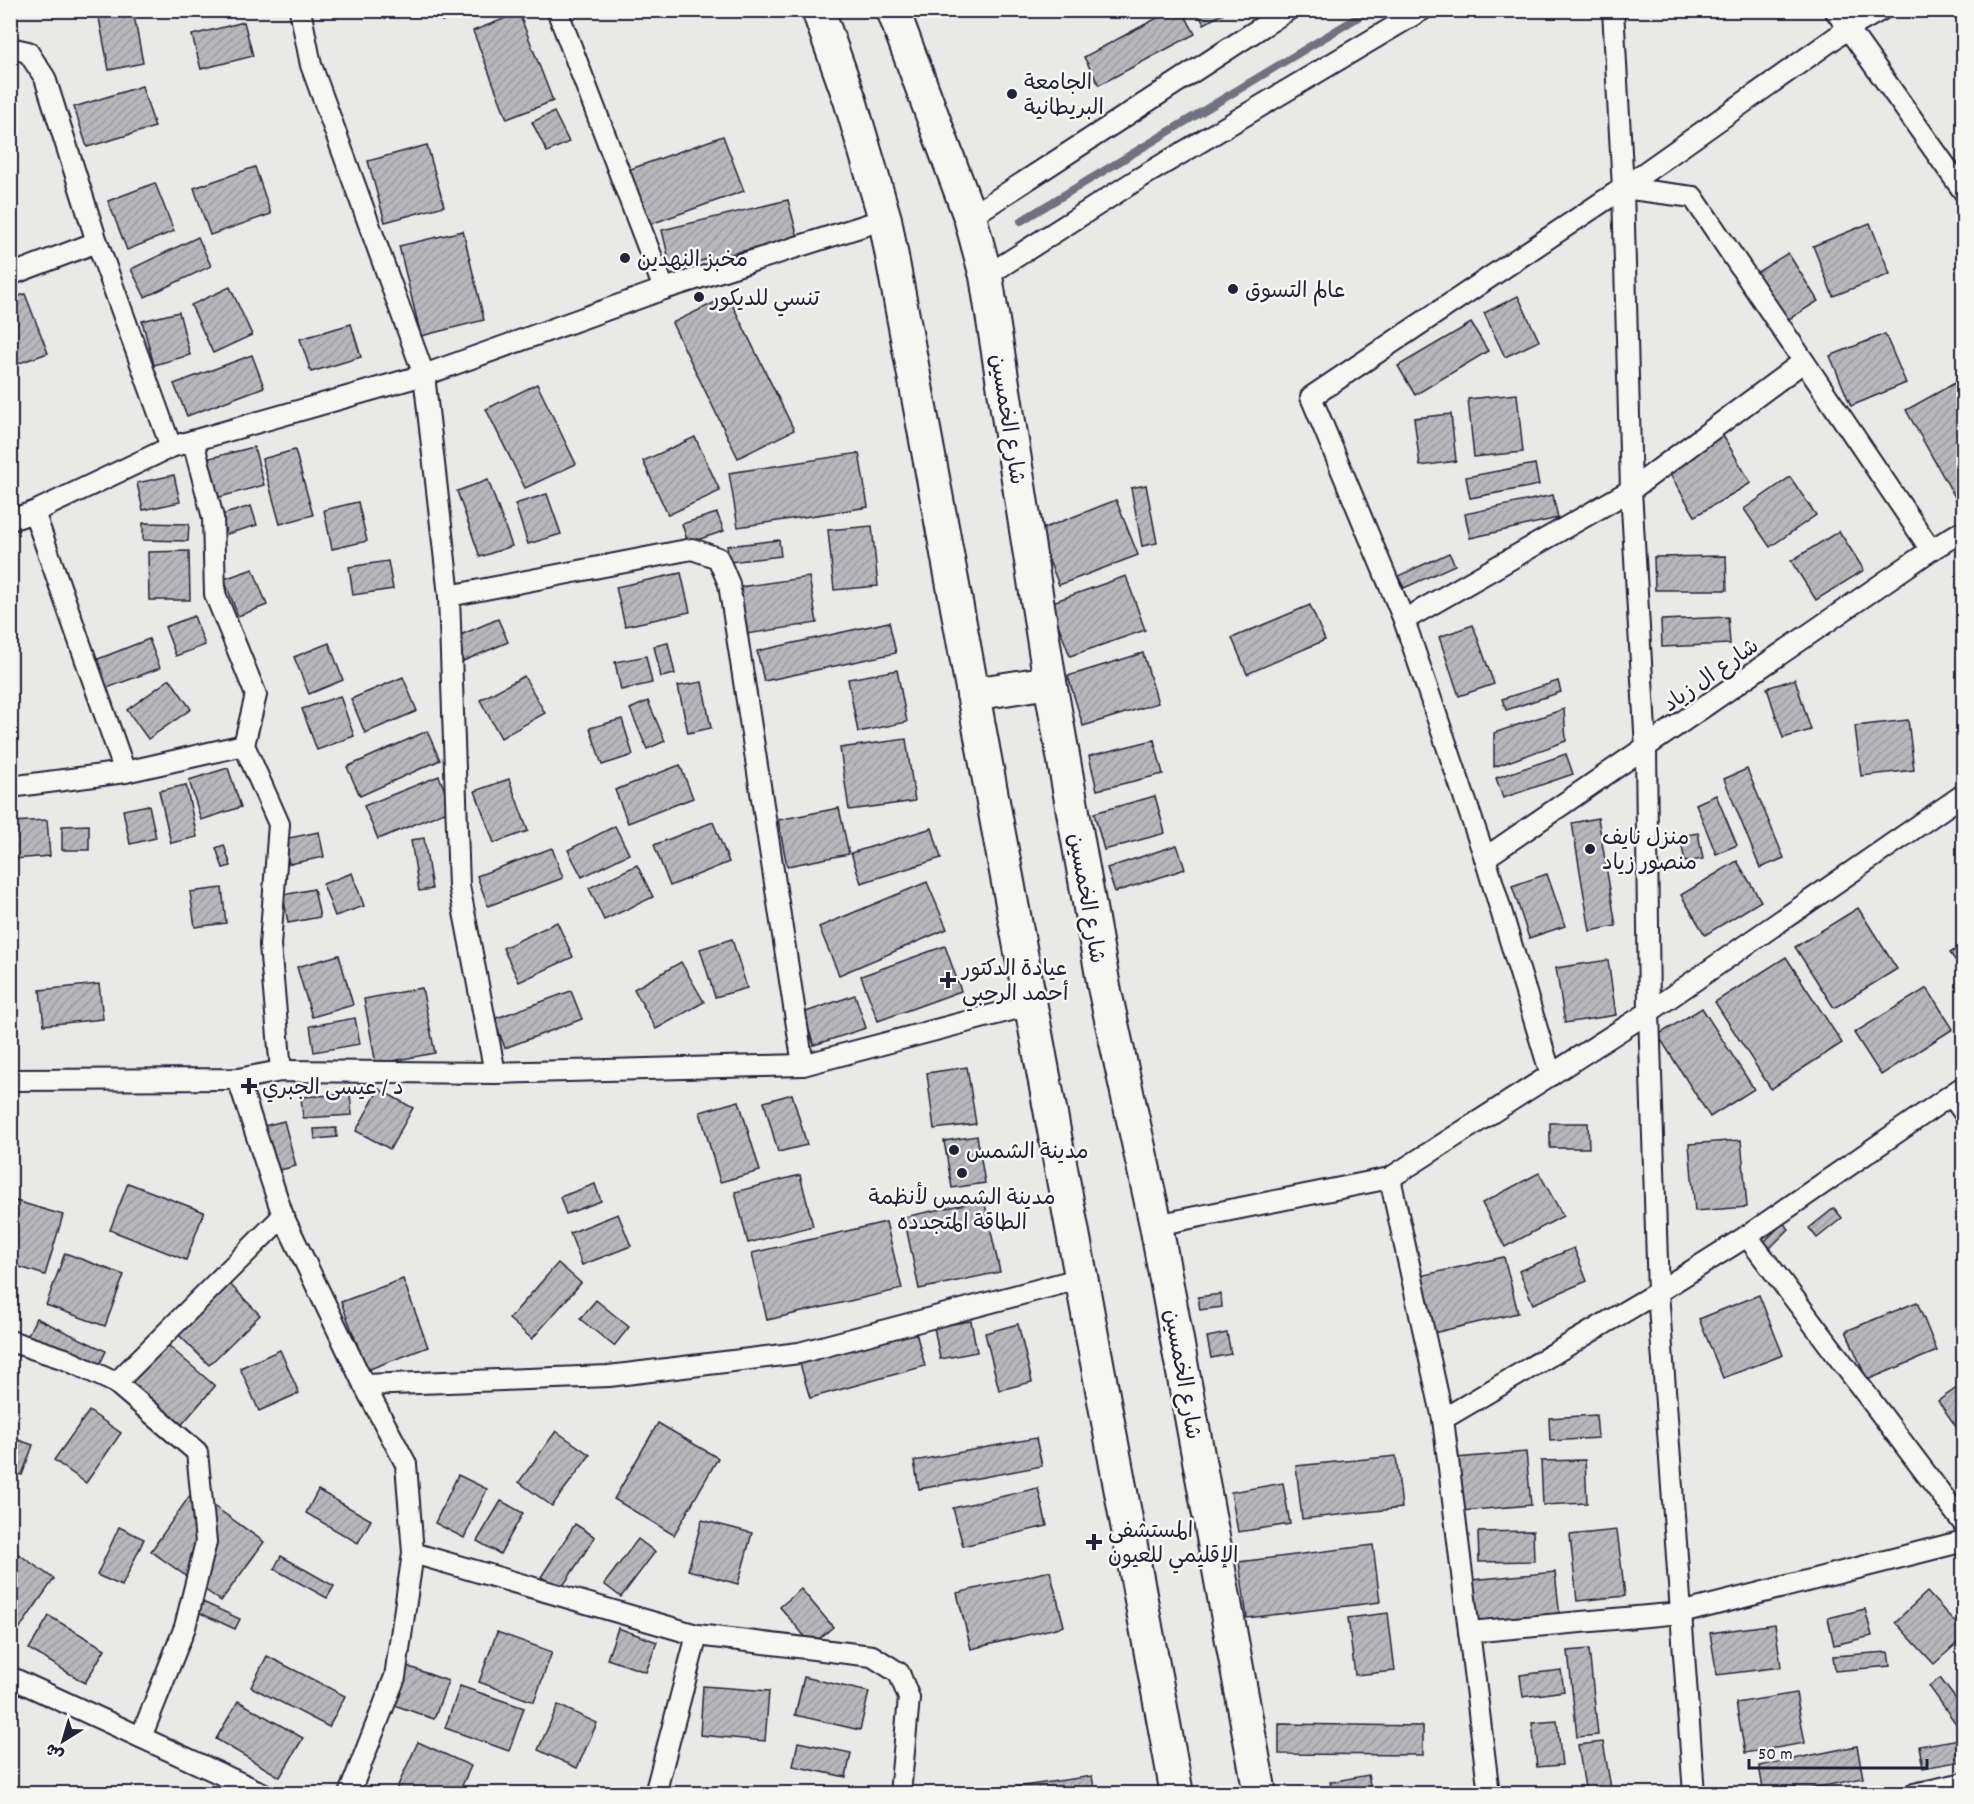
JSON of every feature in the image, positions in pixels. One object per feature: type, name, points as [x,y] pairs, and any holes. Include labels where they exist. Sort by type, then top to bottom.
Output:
[{"type":"main road","points":[[818,10],[850,100],[885,219],[1177,1794]]},
{"type":"main road","name":"شارع الخمسين","points":[[892,10],[970,217],[986,276],[1050,682],[1104,987],[1156,1225],[1260,1794]]},
{"type":"main road","points":[[973,694],[1050,682]]},
{"type":"street","points":[[300,10],[310,65],[424,375],[449,596],[459,886],[495,1073]]},
{"type":"street","points":[[557,10],[664,289]]},
{"type":"street","points":[[970,217],[1288,10]]},
{"type":"street","points":[[986,276],[1138,179],[1422,10]]},
{"type":"street","points":[[1613,10],[1623,189],[1631,490],[1646,748],[1649,1012],[1658,1292],[1694,1794]]},
{"type":"street","points":[[1836,10],[1964,192]]},
{"type":"street","points":[[1551,1075],[1485,858],[1404,620],[1311,397],[1623,189],[1849,28],[1881,10]]},
{"type":"street","points":[[10,48],[28,52],[45,78],[97,242],[171,447]]},
{"type":"street","points":[[1623,189],[1693,197],[1931,550]]},
{"type":"street","points":[[10,520],[34,512],[171,447],[424,375],[664,289],[885,219]]},
{"type":"street","points":[[10,275],[97,242]]},
{"type":"street","points":[[1404,620],[1631,490],[1803,362]]},
{"type":"street","points":[[194,441],[213,518],[215,594],[256,695],[244,745],[279,824],[270,945],[281,1071]]},
{"type":"street","points":[[34,512],[125,772]]},
{"type":"street","name":"شارع ال زياد","points":[[1485,858],[1931,550],[1964,530]]},
{"type":"street","points":[[449,596],[693,549],[718,558],[729,584],[803,1065]]},
{"type":"street","points":[[10,786],[125,772],[244,745]]},
{"type":"street","points":[[1156,1225],[1390,1178],[1649,1012],[1964,794]]},
{"type":"street","points":[[10,1080],[238,1079],[281,1071],[495,1073],[803,1065],[1030,1005]]},
{"type":"street","points":[[238,1079],[283,1215],[363,1385],[406,1464],[413,1554],[395,1677],[349,1794]]},
{"type":"street","points":[[1443,1419],[1658,1292],[1747,1236],[1957,1090],[1964,1113]]},
{"type":"street","points":[[1390,1178],[1443,1419],[1489,1794]]},
{"type":"street","points":[[116,1383],[283,1215]]},
{"type":"street","points":[[1747,1236],[1964,1524]]},
{"type":"street","points":[[363,1385],[609,1376],[799,1353],[1082,1278]]},
{"type":"street","points":[[10,1341],[65,1359],[116,1383],[197,1452],[206,1542],[185,1627],[141,1737]]},
{"type":"street","points":[[1469,1632],[1681,1613],[1964,1541]]},
{"type":"street","points":[[413,1554],[697,1635],[872,1656],[899,1673],[909,1698],[900,1794]]},
{"type":"street","points":[[655,1794],[697,1635]]},
{"type":"street","points":[[10,1677],[264,1794]]},
{"type":"street","points":[[1914,1794],[1964,1783]]},
{"type":"building","points":[[111,10],[133,10],[143,63],[109,70],[98,13]]},
{"type":"building","points":[[439,10],[479,10],[442,21]]},
{"type":"building","points":[[1172,10],[1182,10],[1195,34],[1099,85],[1084,57]]},
{"type":"building","points":[[1196,10],[1226,10],[1226,12],[1204,24]]},
{"type":"building","points":[[519,13],[553,101],[507,119],[473,31]]},
{"type":"building","points":[[244,22],[253,56],[201,69],[192,35]]},
{"type":"building","points":[[142,86],[155,127],[87,147],[74,107]]},
{"type":"building","points":[[554,112],[569,142],[547,152],[532,122]]},
{"type":"building","points":[[723,136],[744,191],[648,225],[628,170]]},
{"type":"building","points":[[427,145],[444,206],[385,222],[368,161]]},
{"type":"building","points":[[255,167],[271,214],[210,235],[194,188]]},
{"type":"building","points":[[155,183],[174,231],[127,250],[108,201]]},
{"type":"building","points":[[788,200],[798,238],[671,268],[662,230]]},
{"type":"building","points":[[1870,223],[1890,274],[1833,296],[1813,246]]},
{"type":"building","points":[[463,231],[484,320],[421,336],[399,246]]},
{"type":"building","points":[[198,237],[211,266],[145,297],[131,269]]},
{"type":"building","points":[[1788,253],[1818,301],[1786,321],[1756,273]]},
{"type":"building","points":[[230,287],[252,335],[213,353],[191,305]]},
{"type":"building","points":[[25,294],[48,353],[11,366],[10,299]]},
{"type":"building","points":[[728,296],[794,430],[738,458],[672,323]]},
{"type":"building","points":[[1518,296],[1539,341],[1505,357],[1484,313]]},
{"type":"building","points":[[179,312],[190,355],[154,365],[142,321]]},
{"type":"building","points":[[1471,323],[1488,351],[1415,395],[1398,366]]},
{"type":"building","points":[[351,324],[361,357],[311,372],[300,339]]},
{"type":"building","points":[[1885,334],[1906,383],[1851,406],[1830,356]]},
{"type":"building","points":[[252,355],[264,387],[187,416],[174,384]]},
{"type":"building","points":[[1964,378],[1964,495],[1956,499],[1906,410]]},
{"type":"building","points":[[537,384],[576,464],[525,488],[486,409]]},
{"type":"building","points":[[1517,394],[1523,452],[1474,457],[1468,399]]},
{"type":"building","points":[[1451,414],[1456,461],[1420,466],[1414,418]]},
{"type":"building","points":[[1716,424],[1751,483],[1695,516],[1660,458]]},
{"type":"building","points":[[695,437],[720,491],[668,515],[643,461]]},
{"type":"building","points":[[254,447],[264,485],[216,498],[206,459]]},
{"type":"building","points":[[295,450],[313,515],[280,524],[262,459]]},
{"type":"building","points":[[859,453],[868,507],[738,527],[729,473]]},
{"type":"building","points":[[1535,464],[1539,485],[1470,498],[1466,477]]},
{"type":"building","points":[[174,475],[180,502],[143,510],[137,483]]},
{"type":"building","points":[[1790,477],[1816,515],[1770,547],[1744,509]]},
{"type":"building","points":[[488,480],[512,546],[480,557],[457,491]]},
{"type":"building","points":[[1146,485],[1157,543],[1142,546],[1131,488]]},
{"type":"building","points":[[547,494],[561,534],[528,544],[515,504]]},
{"type":"building","points":[[1553,495],[1558,518],[1470,538],[1465,514]]},
{"type":"building","points":[[1116,500],[1138,555],[1059,585],[1037,531]]},
{"type":"building","points":[[358,502],[367,541],[332,549],[324,510]]},
{"type":"building","points":[[251,506],[257,525],[227,534],[221,515]]},
{"type":"building","points":[[717,513],[724,531],[688,543],[682,524]]},
{"type":"building","points":[[143,523],[189,524],[188,541],[143,540]]},
{"type":"building","points":[[872,526],[878,586],[834,590],[828,530]]},
{"type":"building","points":[[1839,531],[1864,570],[1816,600],[1791,561]]},
{"type":"building","points":[[779,540],[781,556],[729,562],[727,546]]},
{"type":"building","points":[[189,551],[190,600],[149,600],[148,552]]},
{"type":"building","points":[[1449,553],[1455,565],[1404,588],[1398,576]]},
{"type":"building","points":[[1726,556],[1727,590],[1655,590],[1654,557]]},
{"type":"building","points":[[388,561],[393,589],[353,595],[349,567]]},
{"type":"building","points":[[253,569],[267,605],[238,616],[224,579]]},
{"type":"building","points":[[681,573],[690,612],[625,626],[616,587]]},
{"type":"building","points":[[1126,576],[1145,630],[1070,656],[1050,603]]},
{"type":"building","points":[[809,577],[817,623],[747,634],[740,587]]},
{"type":"building","points":[[1310,605],[1325,640],[1247,674],[1232,638]]},
{"type":"building","points":[[194,616],[205,645],[176,656],[165,627]]},
{"type":"building","points":[[1728,617],[1730,644],[1662,647],[1661,620]]},
{"type":"building","points":[[498,619],[508,642],[461,662],[451,639]]},
{"type":"building","points":[[889,622],[896,653],[764,681],[757,651]]},
{"type":"building","points":[[1473,625],[1494,684],[1459,696],[1439,637]]},
{"type":"building","points":[[149,639],[160,668],[99,691],[88,663]]},
{"type":"building","points":[[329,643],[343,680],[309,694],[294,657]]},
{"type":"building","points":[[668,643],[675,674],[661,677],[654,646]]},
{"type":"building","points":[[1143,653],[1158,703],[1083,726],[1068,676]]},
{"type":"building","points":[[646,656],[652,683],[621,690],[615,662]]},
{"type":"building","points":[[897,670],[907,722],[858,732],[848,679]]},
{"type":"building","points":[[524,676],[545,713],[501,738],[480,700]]},
{"type":"building","points":[[403,677],[417,711],[365,733],[351,699]]},
{"type":"building","points":[[170,679],[191,709],[148,739],[127,710]]},
{"type":"building","points":[[1795,679],[1811,730],[1783,738],[1767,688]]},
{"type":"building","points":[[1558,681],[1561,692],[1506,710],[1502,699]]},
{"type":"building","points":[[702,682],[711,728],[688,733],[678,686]]},
{"type":"building","points":[[340,696],[354,736],[317,750],[302,709]]},
{"type":"building","points":[[648,701],[665,741],[647,749],[630,709]]},
{"type":"building","points":[[1564,709],[1566,741],[1494,767],[1494,733]]},
{"type":"building","points":[[622,719],[633,755],[602,765],[590,728]]},
{"type":"building","points":[[1908,720],[1914,770],[1861,776],[1855,726]]},
{"type":"building","points":[[427,731],[440,760],[360,796],[347,767]]},
{"type":"building","points":[[906,739],[915,801],[849,810],[840,748]]},
{"type":"building","points":[[1154,740],[1163,774],[1097,790],[1089,756]]},
{"type":"building","points":[[1566,754],[1573,774],[1503,798],[1496,778]]},
{"type":"building","points":[[680,765],[693,798],[628,823],[615,790]]},
{"type":"building","points":[[228,768],[241,807],[201,820],[189,780]]},
{"type":"building","points":[[1747,769],[1784,858],[1760,868],[1724,779]]},
{"type":"building","points":[[439,776],[452,809],[378,839],[364,806]]},
{"type":"building","points":[[509,779],[528,831],[494,843],[475,791]]},
{"type":"building","points":[[186,785],[197,837],[171,843],[159,791]]},
{"type":"building","points":[[1716,795],[1737,845],[1716,854],[1696,804]]},
{"type":"building","points":[[1155,796],[1165,833],[1104,850],[1094,813]]},
{"type":"building","points":[[149,805],[156,838],[130,844],[123,810]]},
{"type":"building","points":[[839,808],[849,854],[787,866],[778,820]]},
{"type":"building","name":"منزل نايف منصور زياد","points":[[1598,818],[1616,926],[1590,931],[1572,823]]},
{"type":"building","points":[[47,820],[50,856],[14,859],[11,822]]},
{"type":"building","points":[[713,822],[729,862],[670,886],[654,845]]},
{"type":"building","points":[[89,825],[89,850],[62,850],[62,826]]},
{"type":"building","points":[[615,826],[629,854],[582,877],[568,850]]},
{"type":"building","points":[[932,828],[941,858],[861,883],[851,853]]},
{"type":"building","points":[[319,832],[324,857],[289,864],[284,839]]},
{"type":"building","points":[[1698,833],[1703,859],[1685,862],[1680,836]]},
{"type":"building","points":[[424,838],[432,889],[419,891],[411,840]]},
{"type":"building","points":[[224,845],[231,866],[223,868],[216,848]]},
{"type":"building","points":[[1177,845],[1185,869],[1115,892],[1107,868]]},
{"type":"building","points":[[552,848],[563,878],[488,906],[477,876]]},
{"type":"building","points":[[1737,861],[1761,901],[1705,935],[1681,895]]},
{"type":"building","points":[[637,865],[653,897],[604,920],[589,888]]},
{"type":"building","points":[[352,873],[364,906],[335,916],[323,884]]},
{"type":"building","points":[[1547,874],[1565,926],[1529,938],[1512,886]]},
{"type":"building","points":[[927,882],[947,929],[839,975],[819,927]]},
{"type":"building","points":[[222,888],[226,923],[195,927],[190,892]]},
{"type":"building","points":[[314,889],[320,917],[288,923],[283,895]]},
{"type":"building","points":[[1858,908],[1897,969],[1834,1008],[1795,947]]},
{"type":"building","points":[[557,922],[573,957],[519,982],[503,948]]},
{"type":"building","points":[[732,939],[747,988],[715,997],[700,949]]},
{"type":"building","points":[[1964,944],[1964,972],[1950,953]]},
{"type":"building","points":[[945,946],[961,991],[878,1021],[861,976]]},
{"type":"building","points":[[339,955],[353,1005],[312,1017],[297,967]]},
{"type":"building","points":[[1786,957],[1842,1043],[1771,1089],[1715,1002]]},
{"type":"building","points":[[1608,960],[1616,1015],[1565,1023],[1556,968]]},
{"type":"building","points":[[681,962],[704,1002],[656,1029],[634,989]]},
{"type":"building","points":[[99,984],[103,1019],[44,1025],[40,990]]},
{"type":"building","points":[[422,988],[435,1053],[376,1064],[364,999]]},
{"type":"building","points":[[1927,988],[1953,1029],[1881,1075],[1854,1033]]},
{"type":"building","points":[[571,991],[582,1019],[505,1048],[494,1019]]},
{"type":"building","points":[[855,995],[866,1028],[814,1045],[803,1013]]},
{"type":"building","points":[[1702,1008],[1754,1089],[1710,1117],[1658,1035]]},
{"type":"building","points":[[355,1018],[360,1044],[314,1052],[310,1026]]},
{"type":"building","points":[[967,1067],[976,1124],[934,1129],[927,1073]]},
{"type":"building","points":[[379,1089],[413,1108],[390,1149],[356,1131]]},
{"type":"building","points":[[350,1094],[352,1115],[303,1118],[301,1097]]},
{"type":"building","points":[[792,1094],[807,1145],[778,1152],[764,1102]]},
{"type":"building","points":[[739,1101],[760,1171],[720,1182],[700,1112]]},
{"type":"building","points":[[284,1121],[296,1166],[268,1173],[256,1128]]},
{"type":"building","points":[[1550,1123],[1588,1123],[1589,1148],[1550,1148]]},
{"type":"building","points":[[336,1128],[337,1137],[315,1139],[314,1129]]},
{"type":"building","points":[[977,1136],[985,1183],[952,1188],[944,1141]]},
{"type":"building","points":[[1741,1140],[1747,1207],[1695,1211],[1689,1144]]},
{"type":"building","points":[[1539,1173],[1563,1216],[1505,1247],[1482,1203]]},
{"type":"building","points":[[800,1175],[813,1226],[748,1243],[735,1192]]},
{"type":"building","points":[[128,1183],[204,1212],[186,1260],[110,1230]]},
{"type":"building","points":[[595,1184],[601,1201],[566,1214],[560,1197]]},
{"type":"building","points":[[984,1200],[1000,1272],[919,1289],[904,1217]]},
{"type":"building","points":[[16,1201],[63,1215],[45,1275],[10,1264],[10,1220]]},
{"type":"building","points":[[1834,1208],[1842,1218],[1817,1238],[1809,1228]]},
{"type":"building","points":[[618,1214],[631,1246],[582,1265],[570,1233]]},
{"type":"building","points":[[886,1222],[902,1289],[767,1320],[752,1253]]},
{"type":"building","points":[[1783,1223],[1789,1229],[1768,1250],[1762,1244]]},
{"type":"building","points":[[1574,1248],[1587,1281],[1533,1304],[1519,1271]]},
{"type":"building","points":[[65,1253],[124,1275],[105,1326],[46,1305]]},
{"type":"building","points":[[1504,1257],[1518,1313],[1433,1333],[1420,1276]]},
{"type":"building","points":[[558,1263],[581,1283],[532,1339],[509,1319]]},
{"type":"building","points":[[219,1273],[260,1315],[209,1365],[168,1324]]},
{"type":"building","points":[[403,1279],[428,1347],[367,1370],[341,1302]]},
{"type":"building","points":[[1221,1294],[1222,1307],[1200,1310],[1198,1297]]},
{"type":"building","points":[[1759,1295],[1783,1355],[1723,1378],[1699,1319]]},
{"type":"building","points":[[596,1300],[629,1327],[614,1346],[580,1319]]},
{"type":"building","points":[[1917,1302],[1937,1351],[1867,1380],[1846,1331]]},
{"type":"building","points":[[36,1318],[106,1351],[95,1374],[25,1341]]},
{"type":"building","points":[[971,1321],[977,1352],[940,1359],[934,1327]]},
{"type":"building","points":[[1018,1324],[1032,1382],[999,1390],[985,1333]]},
{"type":"building","points":[[914,1325],[925,1366],[810,1398],[798,1357]]},
{"type":"building","points":[[1227,1333],[1231,1354],[1211,1358],[1207,1337]]},
{"type":"building","points":[[164,1342],[215,1386],[178,1429],[127,1385]]},
{"type":"building","points":[[280,1350],[299,1393],[259,1411],[240,1368]]},
{"type":"building","points":[[10,1370],[18,1372],[10,1394]]},
{"type":"building","points":[[1964,1383],[1964,1438],[1938,1401]]},
{"type":"building","points":[[89,1411],[121,1433],[86,1483],[54,1460]]},
{"type":"building","points":[[1596,1415],[1598,1438],[1550,1441],[1549,1418]]},
{"type":"building","points":[[658,1423],[718,1458],[674,1535],[614,1499]]},
{"type":"building","points":[[556,1431],[590,1455],[552,1506],[519,1482]]},
{"type":"building","points":[[10,1437],[33,1445],[22,1475],[10,1471]]},
{"type":"building","points":[[1036,1438],[1042,1466],[919,1489],[914,1461]]},
{"type":"building","points":[[1526,1452],[1531,1505],[1461,1511],[1456,1458]]},
{"type":"building","points":[[1396,1456],[1402,1508],[1302,1519],[1296,1466]]},
{"type":"building","points":[[1585,1460],[1587,1503],[1543,1505],[1541,1461]]},
{"type":"building","points":[[458,1475],[487,1489],[464,1538],[435,1523]]},
{"type":"building","points":[[1283,1483],[1290,1524],[1238,1532],[1231,1492]]},
{"type":"building","points":[[1038,1488],[1047,1526],[963,1546],[953,1508]]},
{"type":"building","points":[[318,1490],[371,1520],[358,1543],[306,1513]]},
{"type":"building","points":[[193,1491],[264,1542],[221,1601],[151,1551]]},
{"type":"building","points":[[501,1501],[523,1513],[500,1554],[477,1541]]},
{"type":"building","points":[[702,1520],[752,1533],[738,1584],[688,1570]]},
{"type":"building","points":[[575,1524],[595,1537],[561,1589],[541,1577]]},
{"type":"building","points":[[119,1527],[144,1539],[122,1586],[97,1575]]},
{"type":"building","points":[[1617,1530],[1625,1596],[1577,1601],[1570,1535]]},
{"type":"building","points":[[1533,1531],[1534,1561],[1479,1562],[1478,1532]]},
{"type":"building","points":[[638,1539],[655,1552],[621,1597],[604,1584]]},
{"type":"building","points":[[1373,1545],[1380,1602],[1247,1618],[1239,1562]]},
{"type":"building","points":[[10,1548],[54,1579],[10,1642]]},
{"type":"building","points":[[281,1556],[334,1586],[327,1598],[274,1569]]},
{"type":"building","points":[[1050,1571],[1064,1626],[971,1649],[957,1593]]},
{"type":"building","points":[[1555,1572],[1560,1618],[1478,1626],[1472,1580]]},
{"type":"building","points":[[801,1589],[833,1627],[812,1645],[780,1607]]},
{"type":"building","points":[[1927,1592],[1964,1632],[1964,1637],[1934,1664],[1895,1622]]},
{"type":"building","points":[[194,1598],[240,1619],[235,1629],[189,1608]]},
{"type":"building","points":[[1865,1609],[1872,1636],[1834,1645],[1828,1618]]},
{"type":"building","points":[[1388,1613],[1395,1671],[1355,1675],[1348,1618]]},
{"type":"building","points":[[49,1616],[105,1649],[85,1683],[29,1649]]},
{"type":"building","points":[[1775,1624],[1781,1667],[1717,1675],[1710,1633]]},
{"type":"building","points":[[618,1628],[657,1642],[646,1672],[607,1659]]},
{"type":"building","points":[[497,1632],[552,1652],[534,1702],[479,1682]]},
{"type":"building","points":[[1589,1649],[1598,1735],[1577,1737],[1568,1651]]},
{"type":"building","points":[[1888,1652],[1890,1666],[1835,1671],[1833,1656]]},
{"type":"building","points":[[267,1656],[345,1696],[329,1727],[251,1687]]},
{"type":"building","points":[[393,1661],[448,1681],[434,1719],[380,1700]]},
{"type":"building","points":[[1561,1670],[1564,1691],[1523,1697],[1520,1675]]},
{"type":"building","points":[[804,1677],[869,1692],[860,1730],[795,1715]]},
{"type":"building","points":[[1940,1678],[1964,1710],[1964,1735],[1929,1686]]},
{"type":"building","points":[[460,1686],[524,1708],[509,1751],[445,1728]]},
{"type":"building","points":[[703,1686],[769,1691],[765,1741],[700,1735]]},
{"type":"building","points":[[1796,1693],[1805,1743],[1745,1753],[1736,1703]]},
{"type":"building","points":[[238,1701],[303,1738],[280,1777],[216,1739]]},
{"type":"building","points":[[558,1705],[597,1723],[577,1768],[538,1750]]},
{"type":"building","points":[[1557,1721],[1562,1765],[1537,1767],[1532,1723]]},
{"type":"building","points":[[1279,1724],[1423,1726],[1423,1755],[1279,1754]]},
{"type":"building","points":[[1959,1739],[1963,1761],[1923,1768],[1919,1746]]},
{"type":"building","points":[[418,1742],[471,1766],[458,1794],[394,1794]]},
{"type":"building","points":[[798,1742],[851,1753],[846,1777],[793,1766]]},
{"type":"building","points":[[1603,1742],[1612,1794],[1586,1794],[1578,1745]]},
{"type":"building","points":[[1857,1746],[1863,1778],[1785,1794],[1764,1794],[1759,1766]]},
{"type":"building","points":[[1368,1775],[1372,1794],[1333,1794],[1330,1782]]},
{"type":"building","points":[[1092,1776],[1095,1794],[974,1793]]},
{"type":"waterway","points":[[1021,221],[1370,10]]},
{"type":"place","name":"الجامعة البريطانية","points":[[1012,94]]},
{"type":"place","name":"مخبز النهدين","points":[[625,258]]},
{"type":"place","name":"عالم التسوق","points":[[1233,289]]},
{"type":"place","name":"تنسي للديكور","points":[[699,297]]},
{"type":"place","name":"منزل نايف منصور زياد","points":[[1590,849]]},
{"type":"place","name":"عيادة الدكتور أحمد الرحبي","points":[[948,980]]},
{"type":"place","name":"د / عيسى الجبري","points":[[249,1086]]},
{"type":"place","name":"مدينة الشمس","points":[[954,1150]]},
{"type":"place","name":"مدينة الشمس لأنظمة الطاقة المتجدده","points":[[962,1173]]},
{"type":"place","name":"المستشفى الإقليمي للعيون","points":[[1094,1542]]}]
